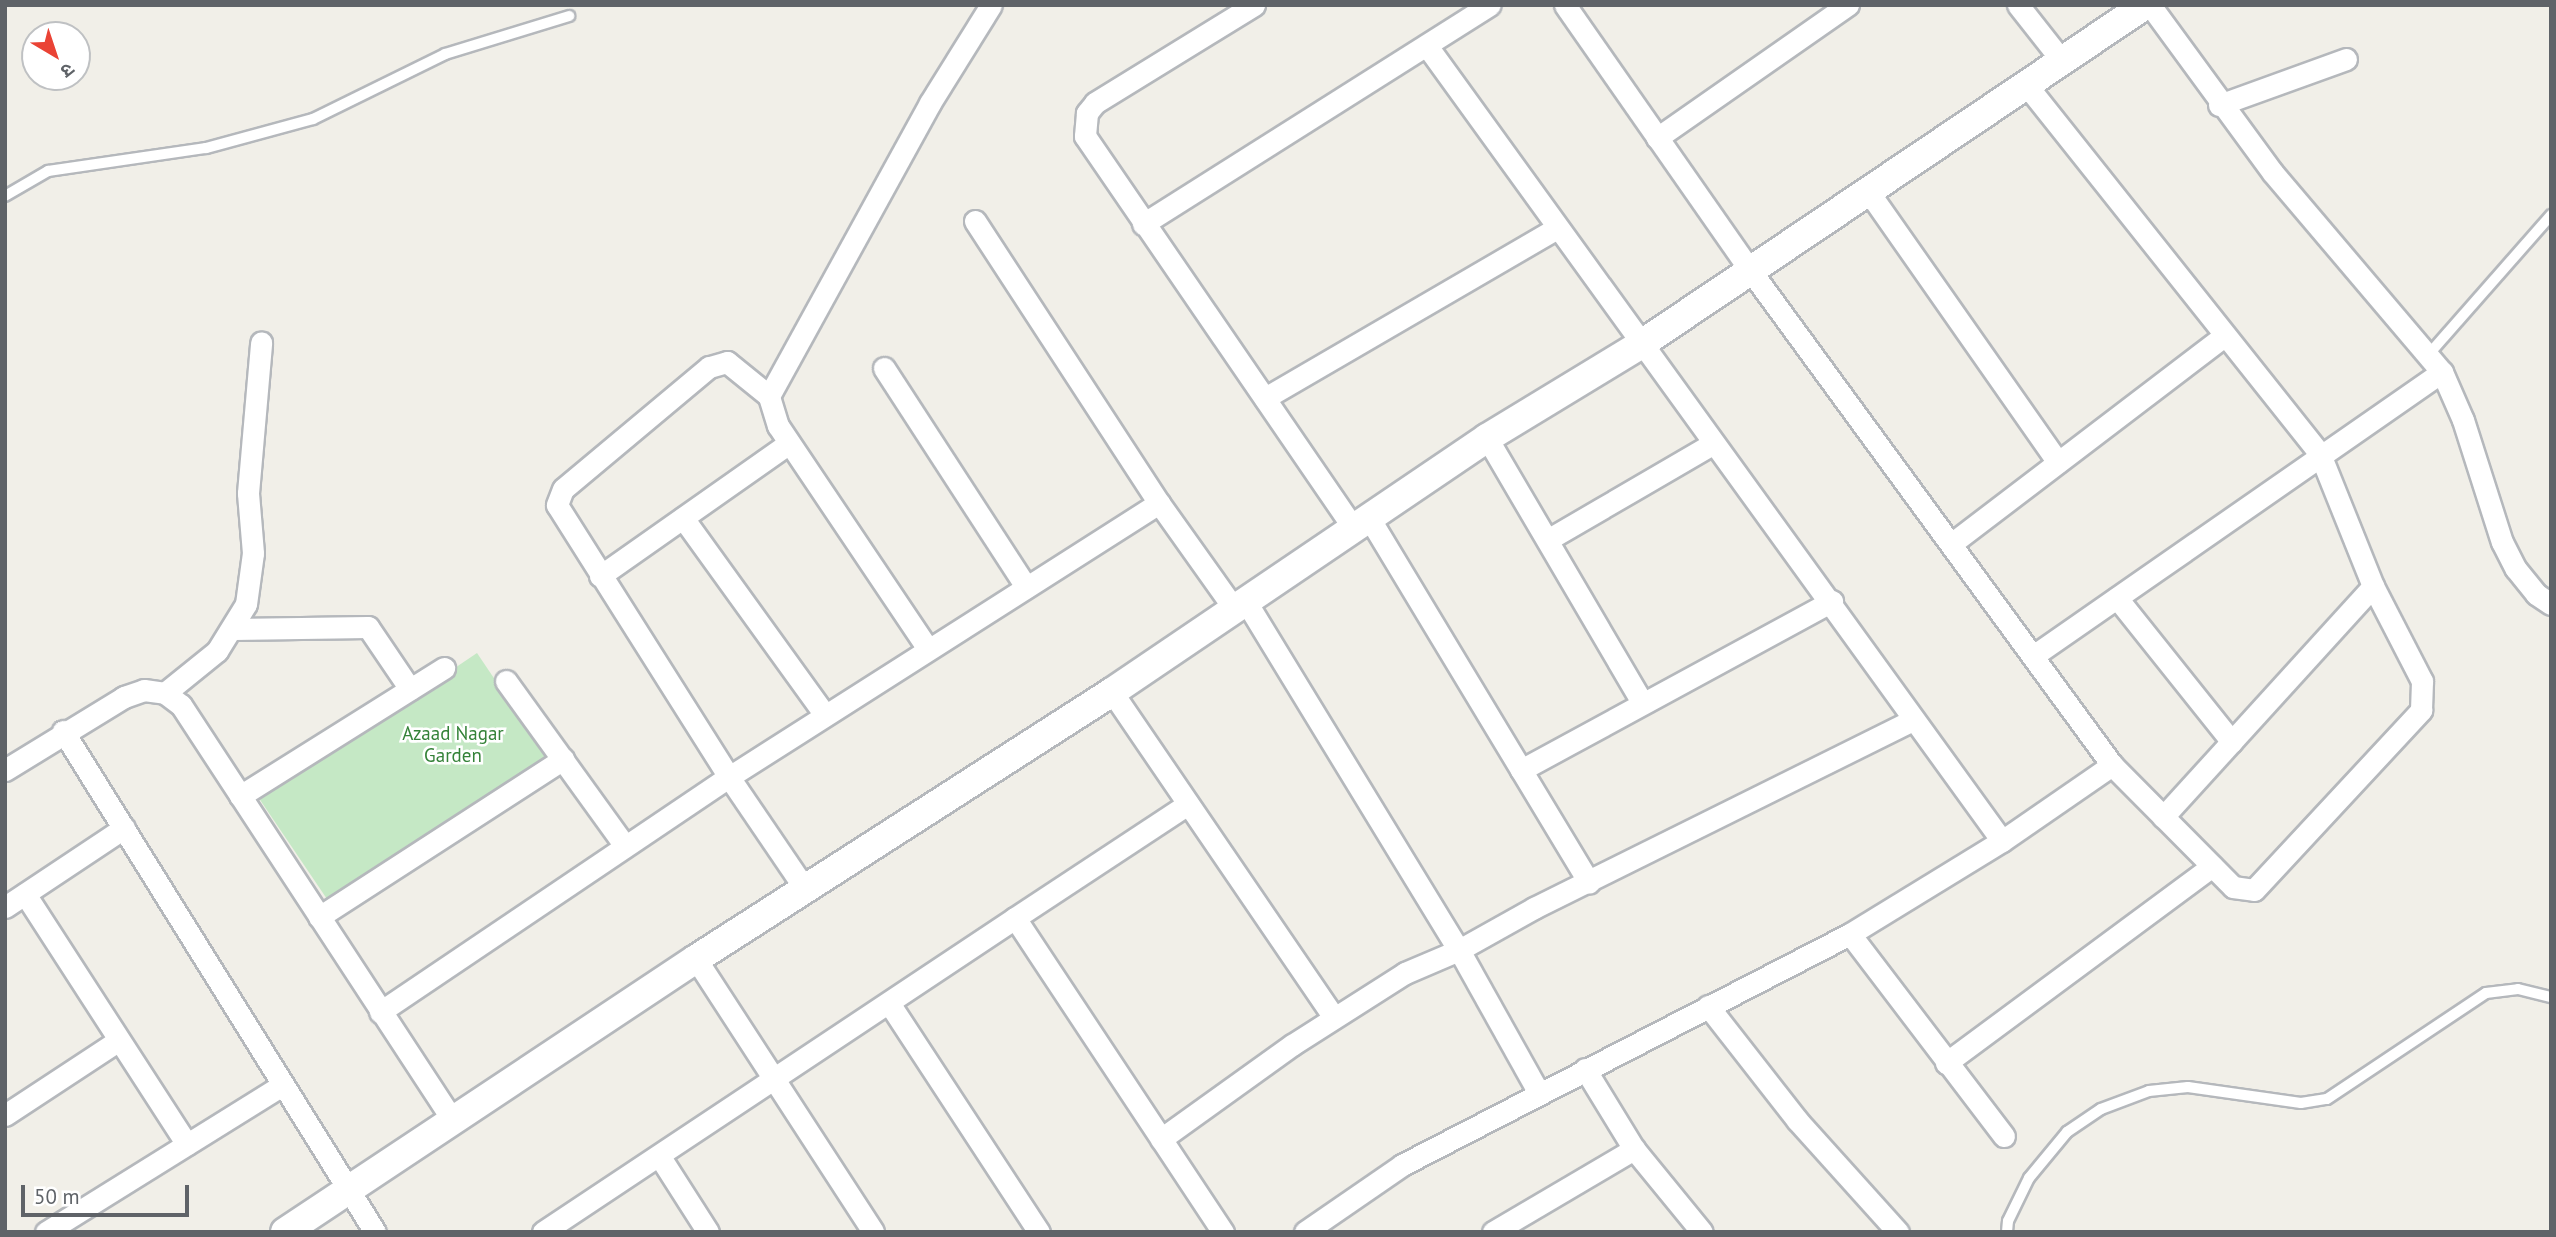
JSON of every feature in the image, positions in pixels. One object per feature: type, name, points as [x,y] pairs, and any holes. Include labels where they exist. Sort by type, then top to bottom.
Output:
[{"type":"street","points":[[929,649],[789,443],[770,410],[769,396],[923,114],[991,5]]},
{"type":"street","points":[[1254,5],[1095,103],[1087,113],[1085,136],[1265,398],[1361,521],[1589,881]]},
{"type":"street","points":[[1143,224],[1490,5]]},
{"type":"street","points":[[1565,5],[1749,271],[2112,765],[2212,866],[2243,892],[2266,881],[2421,710],[2422,681],[2373,586],[2320,454],[2026,85]]},
{"type":"street","points":[[1657,138],[1849,5]]},
{"type":"street","points":[[2018,5],[2062,61]]},
{"type":"street","points":[[285,1232],[696,959],[1112,692],[1487,438],[1640,345],[2148,5],[2219,105],[2442,372],[2463,420],[2502,542],[2516,569],[2536,594],[2551,604]]},
{"type":"street","points":[[1427,46],[1712,444],[1832,601],[1912,721],[2002,841]]},
{"type":"street","points":[[2219,105],[2346,60]]},
{"type":"street","points":[[1868,191],[2058,462]]},
{"type":"street","points":[[975,221],[1159,503],[1239,604],[1459,950],[1539,1093]]},
{"type":"street","points":[[1265,398],[1558,228]]},
{"type":"street","points":[[1951,544],[2224,336]]},
{"type":"street","points":[[165,693],[216,651],[234,629],[252,579],[248,493],[261,343]]},
{"type":"street","points":[[769,396],[735,367],[720,361],[563,489],[557,505],[560,516],[729,778],[806,889]]},
{"type":"street","points":[[884,368],[1026,587]]},
{"type":"street","points":[[2033,656],[2320,454],[2442,372]]},
{"type":"street","points":[[1487,438],[1549,539],[1641,701]]},
{"type":"street","points":[[600,576],[789,443]]},
{"type":"street","points":[[1549,539],[1712,444]]},
{"type":"street","points":[[380,1012],[825,715],[1159,503]]},
{"type":"street","points":[[683,518],[825,715]]},
{"type":"street","points":[[2163,817],[2373,586]]},
{"type":"street","points":[[2117,598],[2232,742]]},
{"type":"street","points":[[1521,770],[1641,701],[1832,601]]},
{"type":"street","points":[[234,629],[368,626],[410,689]]},
{"type":"street","points":[[240,796],[444,668]]},
{"type":"street","points":[[506,681],[625,846]]},
{"type":"street","points":[[5,770],[124,696],[144,690],[165,693],[181,705],[454,1122]]},
{"type":"street","points":[[1112,692],[1334,1017]]},
{"type":"street","points":[[1161,1139],[1334,1017],[1405,973],[1459,950],[1589,881],[1912,721]]},
{"type":"street","points":[[64,731],[375,1232]]},
{"type":"street","points":[[319,917],[563,759]]},
{"type":"street","points":[[1305,1232],[1328,1225],[1402,1165],[1850,934],[2002,841],[2112,765]]},
{"type":"street","points":[[543,1232],[660,1157],[1188,804]]},
{"type":"street","points":[[5,907],[124,828]]},
{"type":"street","points":[[1946,1063],[2212,866]]},
{"type":"street","points":[[25,894],[187,1144]]},
{"type":"street","points":[[1015,918],[1223,1232]]},
{"type":"street","points":[[1850,934],[2004,1136]]},
{"type":"street","points":[[696,959],[873,1232]]},
{"type":"street","points":[[889,1003],[1039,1232]]},
{"type":"street","points":[[1708,1006],[1797,1120],[1898,1232]]},
{"type":"street","points":[[5,1115],[119,1040]]},
{"type":"street","points":[[1585,1069],[1634,1149],[1702,1232]]},
{"type":"street","points":[[46,1232],[282,1085]]},
{"type":"street","points":[[1495,1231],[1634,1149]]},
{"type":"street","points":[[660,1157],[708,1232]]},
{"type":"lane","points":[[5,196],[48,170],[206,148],[313,119],[445,54],[569,16]]},
{"type":"lane","points":[[2429,354],[2551,215]]},
{"type":"lane","points":[[2007,1232],[2008,1221],[2029,1178],[2067,1132],[2101,1109],[2149,1091],[2188,1087],[2301,1103],[2327,1099],[2486,993],[2518,989],[2551,997]]},
{"type":"green space","name":"Azaad Nagar Garden","points":[[477,653],[550,762],[333,908],[260,800]]}]
